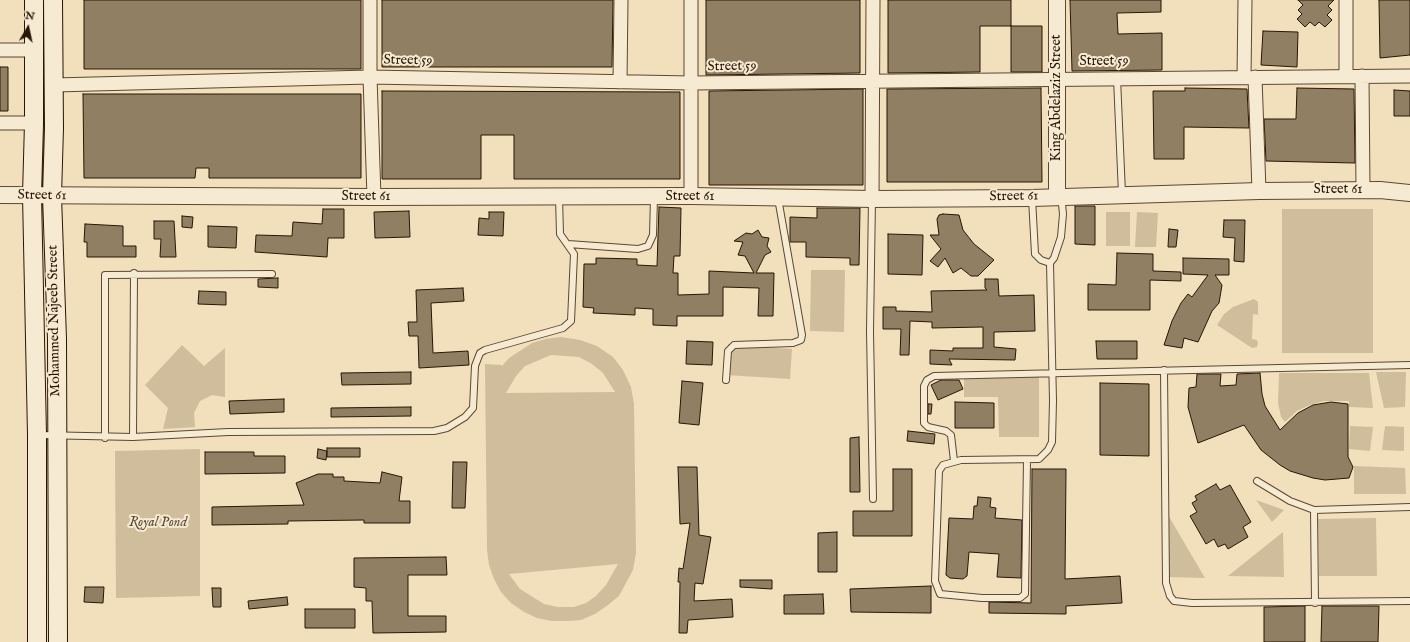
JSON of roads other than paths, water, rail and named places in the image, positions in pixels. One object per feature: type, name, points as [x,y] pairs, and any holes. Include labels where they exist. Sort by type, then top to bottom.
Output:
[{"type":"main road","name":"Mohammed Najeeb Street","points":[[34,0],[34,123],[32,195],[37,435],[37,642]]},
{"type":"main road","name":"Mohammed Najeeb Street","points":[[53,0],[54,85],[52,196],[57,339],[58,642]]},
{"type":"main road","points":[[37,602],[59,605]]},
{"type":"street","points":[[370,0],[370,77],[374,197]]},
{"type":"street","points":[[620,82],[621,0]]},
{"type":"street","points":[[691,0],[691,196]]},
{"type":"street","points":[[872,199],[874,0]]},
{"type":"street","name":"King Abdelaziz Street","points":[[1057,0],[1057,196]]},
{"type":"street","points":[[1245,0],[1259,191]]},
{"type":"street","points":[[1346,0],[1346,76]]},
{"type":"street","points":[[0,50],[33,50]]},
{"type":"street","points":[[1362,76],[1363,190]]},
{"type":"street","name":"Street 59","points":[[54,85],[370,77],[691,83],[1410,76]]},
{"type":"street","points":[[0,123],[34,123]]},
{"type":"street","points":[[1380,190],[1410,181]]},
{"type":"street","points":[[1380,190],[1410,193]]},
{"type":"street","name":"Street 61","points":[[0,195],[374,197],[691,196],[872,199],[1032,198],[1122,194],[1380,190]]},
{"type":"lane","points":[[1117,78],[1122,194]]},
{"type":"lane","points":[[568,244],[638,249],[648,246],[653,235],[654,196]]},
{"type":"lane","points":[[1027,460],[1025,594],[1020,598],[982,598],[940,594],[935,581],[939,471],[944,465],[954,461],[1039,459],[1048,450],[1052,442],[1050,263],[1054,258],[1061,238],[1063,214],[1062,204],[1057,196]]},
{"type":"lane","points":[[37,435],[105,438],[228,432],[434,431],[447,428],[465,417],[473,408],[475,366],[480,353],[492,348],[563,328],[571,321],[574,254],[560,234],[559,197]]},
{"type":"lane","points":[[726,380],[728,351],[734,345],[793,343],[801,340],[802,335],[778,198]]},
{"type":"lane","points":[[1032,198],[1035,254],[1041,260],[1050,263]]},
{"type":"lane","points":[[872,199],[870,331],[873,499]]},
{"type":"lane","points":[[105,438],[104,276],[108,274],[272,274]]},
{"type":"lane","points":[[133,437],[134,274]]},
{"type":"lane","points":[[954,461],[951,435],[946,431],[928,427],[924,423],[924,386],[927,380],[934,376],[1410,365]]},
{"type":"lane","points":[[1164,370],[1166,583],[1170,596],[1174,601],[1192,603],[1410,601]]},
{"type":"lane","points":[[1256,481],[1290,501],[1314,510],[1410,507]]},
{"type":"lane","points":[[1314,510],[1315,603]]},
{"type":"park label","name":"Royal Pond","points":[[158,523]]}]
